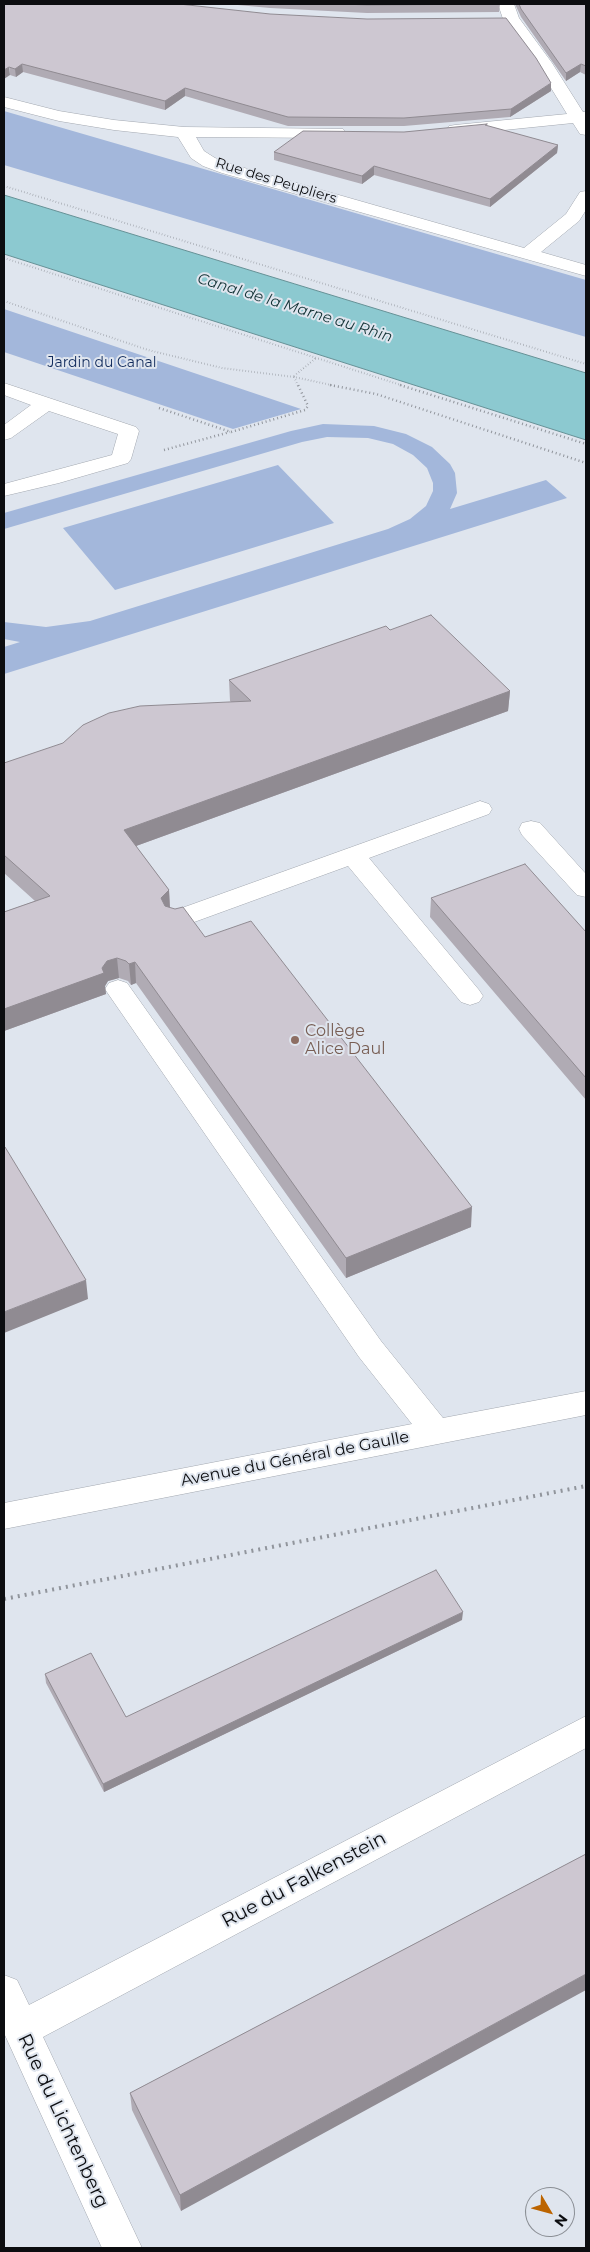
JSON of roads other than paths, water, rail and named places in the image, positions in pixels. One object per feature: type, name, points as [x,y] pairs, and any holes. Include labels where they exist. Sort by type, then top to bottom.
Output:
[{"type":"street","points":[[492,19],[508,11],[584,122]]},
{"type":"street","points":[[4,102],[58,116],[114,125],[184,132],[356,133]]},
{"type":"street","points":[[439,131],[584,122]]},
{"type":"street","name":"Rue des Peupliers","points":[[184,132],[197,154],[210,162],[228,169],[586,271]]},
{"type":"street","points":[[528,254],[573,217],[586,196]]},
{"type":"street","points":[[4,389],[128,431],[121,459],[52,479],[4,490]]},
{"type":"street","points":[[4,434],[46,403]]},
{"type":"street","points":[[177,919],[480,809]]},
{"type":"street","points":[[531,828],[586,889]]},
{"type":"street","points":[[354,855],[470,996]]},
{"type":"street","points":[[118,990],[370,1350],[436,1432]]},
{"type":"street","name":"Avenue du Général de Gaulle","points":[[4,1516],[586,1403]]},
{"type":"street","name":"Rue du Falkenstein","points":[[21,2029],[586,1731]]},
{"type":"street","name":"Rue du Lichtenberg","points":[[4,1993],[122,2248]]},
{"type":"water","name":"Canal de la Marne au Rhin","points":[[4,195],[586,373],[586,440],[4,254]]},
{"type":"place","name":"Collège Alice Daul","points":[[295,1040]]},
{"type":"park label","name":"Jardin du Canal","points":[[102,363]]}]
